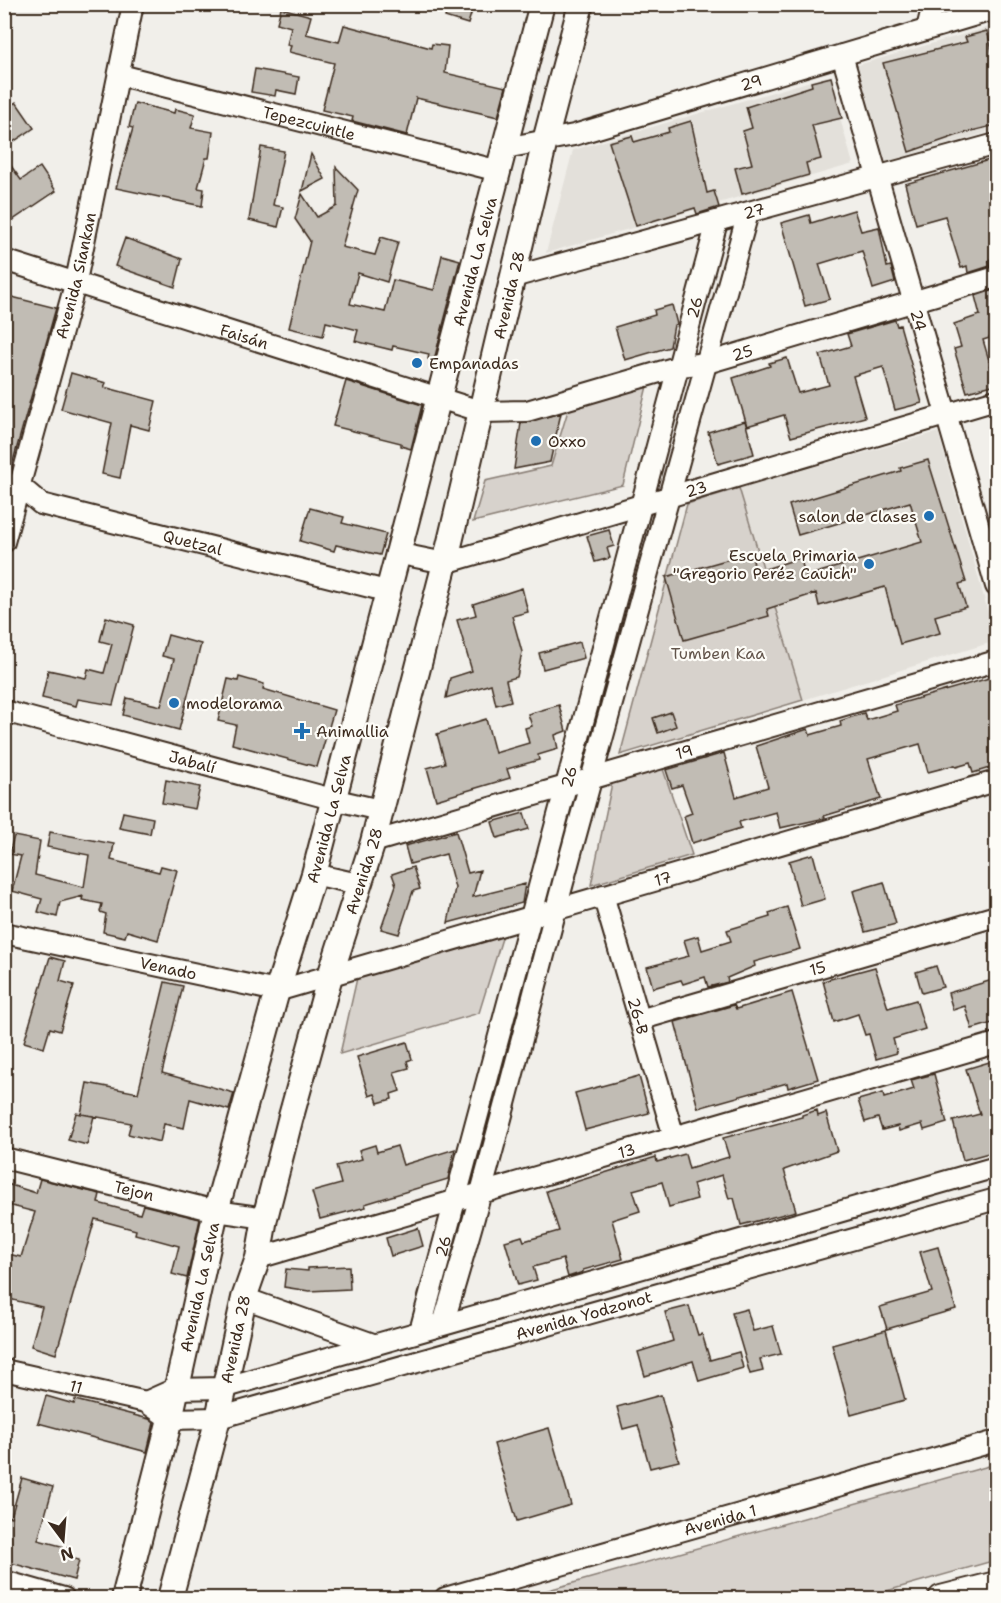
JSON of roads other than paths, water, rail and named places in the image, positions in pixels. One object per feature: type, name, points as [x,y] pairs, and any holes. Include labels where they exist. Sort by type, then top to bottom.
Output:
[{"type":"street","name":"Avenida Siankan","points":[[4,542],[13,485],[76,281],[133,4]]},
{"type":"street","name":"Avenida La Selva","points":[[124,1599],[170,1419],[216,1211],[277,991],[314,874],[386,591],[440,398],[542,4]]},
{"type":"street","points":[[545,141],[581,4]]},
{"type":"street","points":[[927,29],[933,4]]},
{"type":"street","name":"29","points":[[502,159],[545,141],[574,135],[996,9]]},
{"type":"street","name":"24","points":[[842,55],[947,414],[989,535],[996,586]]},
{"type":"street","name":"Tepezcuintle","points":[[120,75],[502,159]]},
{"type":"street","name":"Avenida 28","points":[[170,1599],[218,1418],[244,1298],[258,1258],[265,1218],[330,976],[373,842],[445,563],[483,412],[545,141]]},
{"type":"street","name":"27","points":[[513,277],[996,144]]},
{"type":"street","points":[[443,1324],[483,1193],[555,909],[748,213]]},
{"type":"street","name":"26","points":[[420,1331],[717,222]]},
{"type":"street","name":"Faisán","points":[[4,260],[483,412]]},
{"type":"street","name":"25","points":[[483,412],[527,411],[680,366],[707,363],[996,277]]},
{"type":"street","name":"23","points":[[396,553],[445,563],[996,400]]},
{"type":"street","name":"Quetzal","points":[[13,485],[41,504],[386,591]]},
{"type":"street","name":"19","points":[[373,842],[996,661]]},
{"type":"street","name":"Jabalí","points":[[4,711],[380,810]]},
{"type":"street","name":"17","points":[[330,976],[996,781]]},
{"type":"street","points":[[314,874],[358,884]]},
{"type":"street","name":"26-B","points":[[603,895],[674,1137]]},
{"type":"street","name":"15","points":[[639,1020],[996,916]]},
{"type":"street","name":"Venado","points":[[4,933],[277,991],[330,976]]},
{"type":"street","name":"13","points":[[258,1258],[996,1043]]},
{"type":"street","name":"Tejon","points":[[4,1158],[216,1211],[265,1218]]},
{"type":"street","name":"Avenida Yodzonot","points":[[175,1389],[223,1388],[996,1167]]},
{"type":"street","name":"Avenida Yodzonot","points":[[170,1419],[218,1418],[996,1199]]},
{"type":"street","points":[[244,1298],[373,1344]]},
{"type":"street","name":"11","points":[[4,1370],[146,1402]]},
{"type":"street","points":[[146,1402],[175,1389]]},
{"type":"street","points":[[146,1402],[170,1419]]},
{"type":"street","name":"Avenida 1","points":[[446,1599],[996,1441]]},
{"type":"street","points":[[4,1581],[64,1599]]},
{"type":"street","points":[[941,1599],[996,1584]]},
{"type":"place","name":"Empanadas","points":[[417,363]]},
{"type":"place","name":"Oxxo","points":[[536,441]]},
{"type":"place","name":"salon de clases","points":[[929,516]]},
{"type":"place","name":"Escuela Primaria \"Gregorio Peréz Cauich\"","points":[[869,564]]},
{"type":"place","name":"modelorama","points":[[174,703]]},
{"type":"place","name":"Animallia","points":[[302,731]]},
{"type":"park label","name":"Tumben Kaa","points":[[718,653]]}]
